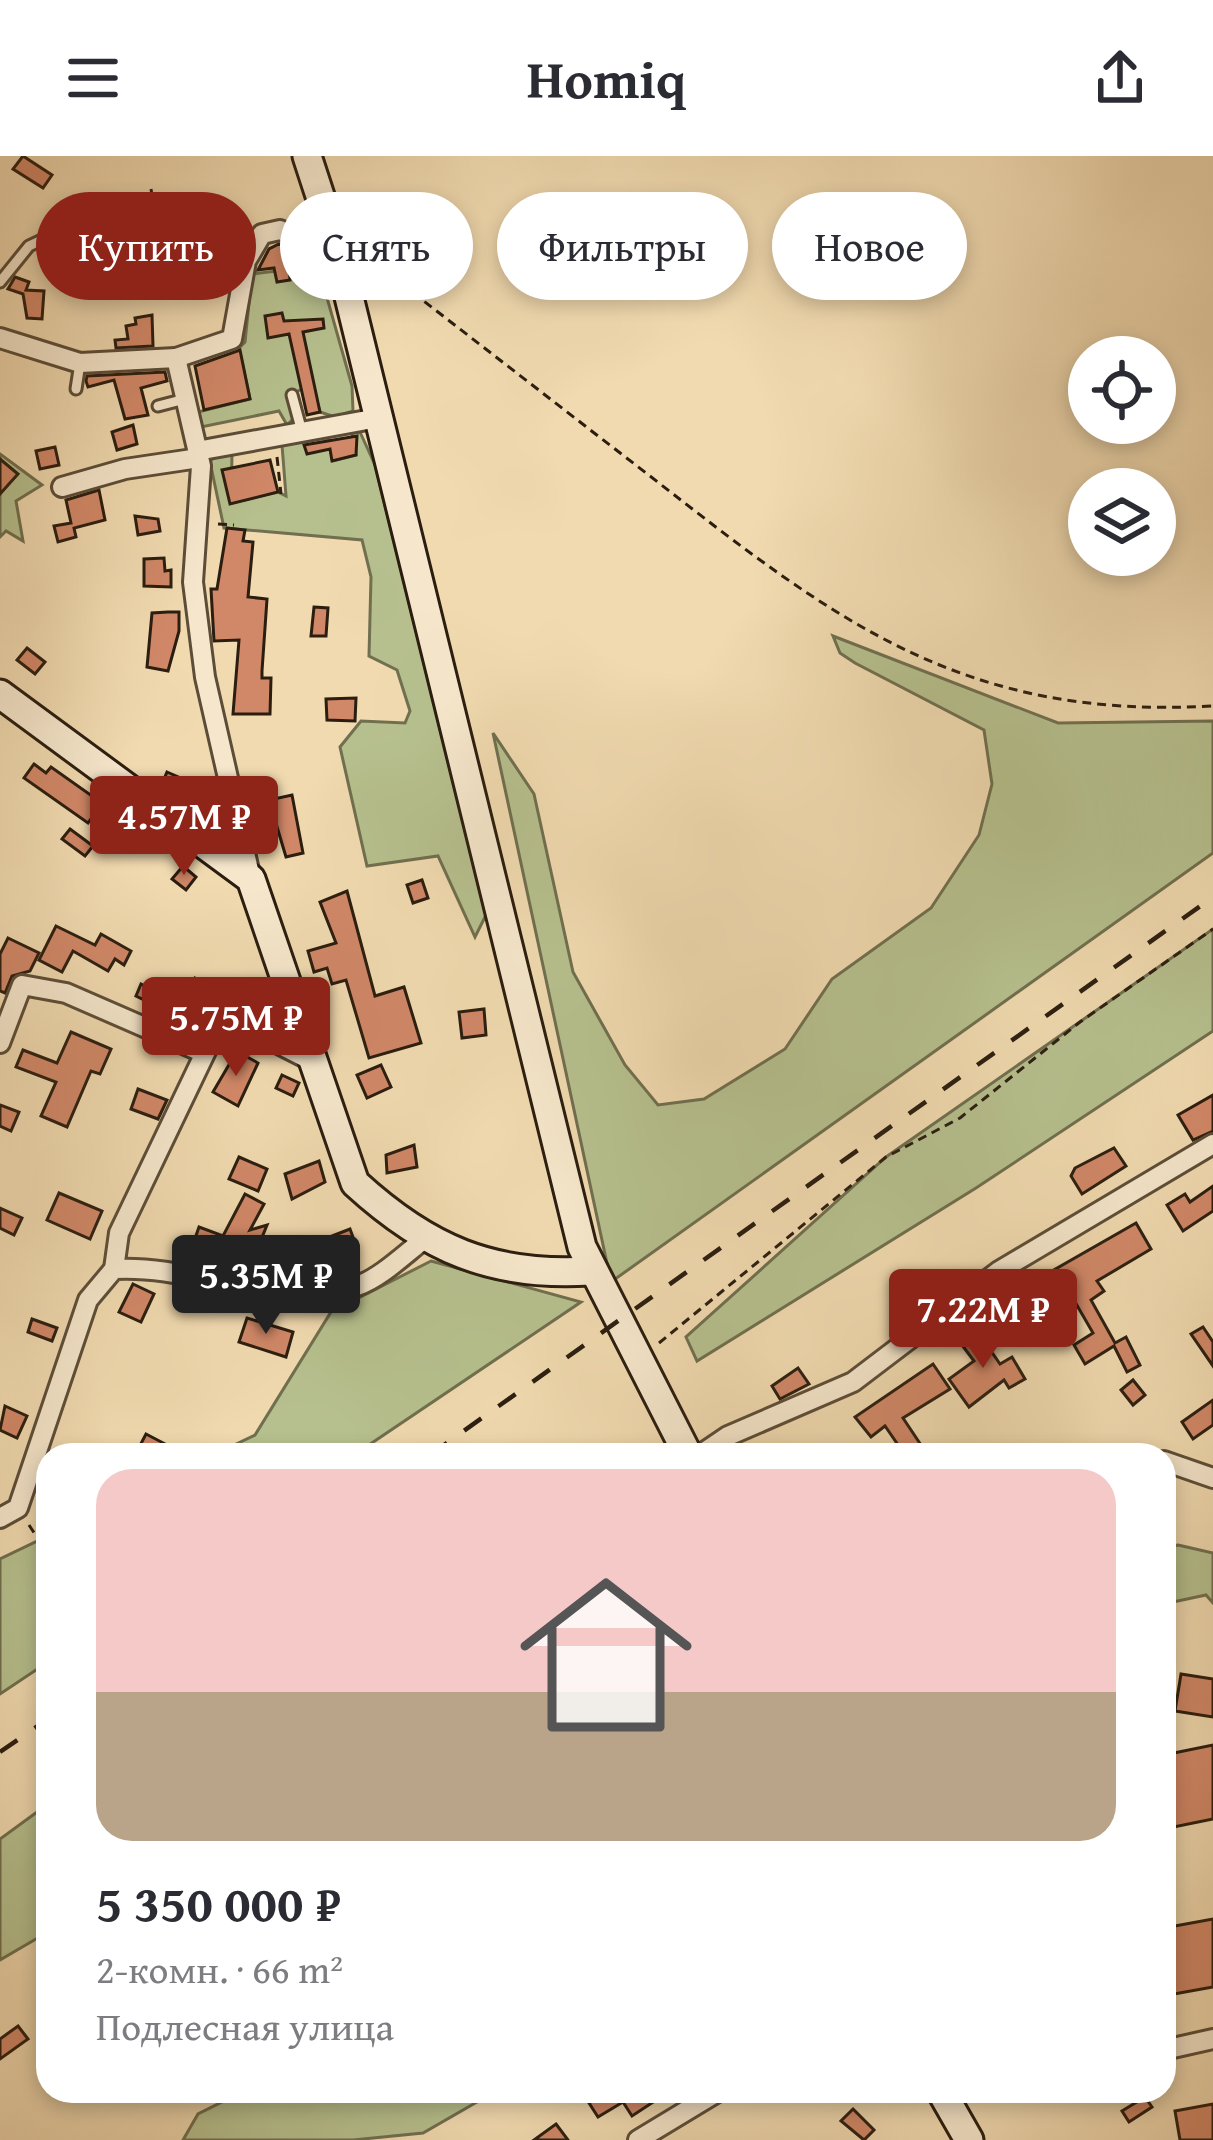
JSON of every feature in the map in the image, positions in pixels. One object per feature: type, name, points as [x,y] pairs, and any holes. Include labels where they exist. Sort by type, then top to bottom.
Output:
[{"type":"street","points":[[307,156],[318,192]]},
{"type":"street","points":[[0,338],[80,363],[176,358],[232,339],[241,300]]},
{"type":"street","points":[[349,300],[590,1271],[682,1443]]},
{"type":"street","points":[[176,358],[198,454],[196,601],[213,717],[251,879],[355,1183],[391,1216],[466,1257],[533,1274],[590,1271]]},
{"type":"street","points":[[62,488],[125,469],[377,418]]},
{"type":"street","points":[[0,694],[251,879]]},
{"type":"street","points":[[0,1043],[22,985],[66,993],[204,1053]]},
{"type":"street","points":[[9,1513],[88,1300],[114,1269],[119,1233],[218,1026],[251,1030],[310,1060]]},
{"type":"street","points":[[718,1443],[853,1382],[999,1271],[1213,1144]]},
{"type":"street","points":[[114,1269],[146,1267],[242,1289],[305,1294],[362,1285],[427,1237]]},
{"type":"street","points":[[1176,1465],[1213,1478]]},
{"type":"street","points":[[1176,2047],[1213,2039]]},
{"type":"street","points":[[646,2138],[700,2103]]},
{"type":"street","points":[[948,2103],[969,2140]]},
{"type":"lane","points":[[0,282],[36,244]]},
{"type":"lane","points":[[76,389],[80,363]]},
{"type":"lane","points":[[292,395],[302,432]]},
{"type":"lane","points":[[158,406],[185,398]]},
{"type":"path","points":[[422,300],[760,563],[885,644],[985,683],[1050,700],[1213,706]]},
{"type":"path","points":[[273,438],[281,494]]},
{"type":"path","points":[[639,1360],[886,1157],[960,1118],[1080,1022],[1213,929]]},
{"type":"path","points":[[9,1513],[36,1541]]},
{"type":"green space","points":[[280,271],[280,300],[328,300],[352,386],[353,411],[335,417],[320,412],[312,384],[288,396],[294,418],[287,425],[279,411],[201,427],[198,412],[250,399],[239,348],[245,342],[249,300],[256,300],[256,274]]},
{"type":"green space","points":[[360,432],[375,465],[486,915],[475,937],[438,856],[367,866],[340,747],[361,721],[405,723],[410,711],[397,670],[369,656],[371,577],[362,540],[224,528],[210,462],[214,456],[232,454],[231,503],[278,492],[286,496],[282,445],[327,437],[333,461],[356,455],[352,433]]},
{"type":"green space","points":[[0,454],[42,485],[16,501],[23,541],[6,531],[0,537]]},
{"type":"green space","points":[[833,636],[1058,723],[1213,721],[1213,853],[611,1282],[493,733],[534,794],[573,972],[625,1065],[658,1105],[704,1099],[785,1049],[832,979],[931,908],[979,835],[992,784],[984,730],[855,663],[840,653]]},
{"type":"green space","points":[[1213,929],[1213,1031],[976,1188],[697,1361],[686,1337],[886,1157]]},
{"type":"green space","points":[[431,1261],[581,1302],[372,1443],[238,1443],[255,1435],[331,1312]]},
{"type":"green space","points":[[36,1542],[36,1670],[0,1694],[0,1559]]},
{"type":"green space","points":[[1176,1545],[1213,1553],[1213,1603],[1206,1595],[1176,1601]]},
{"type":"green space","points":[[36,1813],[36,1939],[0,1960],[0,1839]]},
{"type":"green space","points":[[220,2103],[475,2103],[423,2133],[353,2140],[183,2140],[198,2114]]},
{"type":"building","points":[[23,156],[52,175],[43,188],[13,169]]},
{"type":"building","points":[[280,244],[280,282],[274,268],[258,270],[269,249]]},
{"type":"building","points":[[15,277],[29,282],[26,290],[36,291],[36,300],[43,300],[42,319],[27,318],[23,294],[8,289]]},
{"type":"building","points":[[282,313],[284,321],[323,319],[324,328],[303,332],[320,412],[307,415],[289,334],[268,338],[265,316]]},
{"type":"building","points":[[152,315],[153,346],[116,348],[115,340],[128,339],[126,326],[136,324],[135,318]]},
{"type":"building","points":[[240,350],[250,399],[204,410],[195,366]]},
{"type":"building","points":[[165,372],[167,381],[141,388],[148,415],[125,419],[114,380],[88,387],[86,381],[87,376]]},
{"type":"building","points":[[133,425],[137,444],[117,450],[112,432]]},
{"type":"building","points":[[357,436],[356,455],[332,461],[330,449],[307,454],[304,445]]},
{"type":"building","points":[[55,447],[59,465],[40,469],[36,451]]},
{"type":"building","points":[[0,459],[18,474],[0,494]]},
{"type":"building","points":[[270,460],[278,492],[230,504],[222,470]]},
{"type":"building","points":[[99,490],[105,520],[74,528],[76,537],[58,542],[54,526],[71,523],[66,500]]},
{"type":"building","points":[[135,516],[158,519],[160,531],[138,535]]},
{"type":"building","points":[[227,528],[245,530],[243,541],[253,542],[248,597],[267,599],[262,678],[271,678],[270,714],[233,714],[239,640],[214,641],[211,589],[217,589]]},
{"type":"building","points":[[164,558],[165,571],[171,570],[171,587],[144,586],[144,559]]},
{"type":"building","points":[[314,607],[328,608],[326,636],[311,636]]},
{"type":"building","points":[[179,612],[168,671],[147,667],[152,613]]},
{"type":"building","points":[[27,648],[45,662],[35,674],[17,660]]},
{"type":"building","points":[[356,698],[355,721],[327,720],[326,699]]},
{"type":"building","points":[[34,764],[46,773],[51,767],[102,803],[88,823],[24,778]]},
{"type":"building","points":[[167,772],[199,786],[190,808],[160,789]]},
{"type":"building","points":[[292,795],[303,853],[286,857],[269,800]]},
{"type":"building","points":[[70,829],[93,846],[85,856],[62,839]]},
{"type":"building","points":[[183,866],[196,877],[186,890],[172,879]]},
{"type":"building","points":[[422,880],[428,898],[413,903],[407,885]]},
{"type":"building","points":[[347,891],[375,996],[404,987],[421,1043],[369,1058],[346,980],[332,984],[327,968],[314,972],[308,951],[336,943],[320,902]]},
{"type":"building","points":[[56,926],[95,945],[101,934],[131,951],[124,965],[115,959],[108,971],[73,951],[62,972],[39,960]]},
{"type":"building","points":[[8,938],[39,953],[30,971],[12,976],[5,993],[0,991],[0,954]]},
{"type":"building","points":[[195,978],[208,984],[196,1008],[210,1015],[202,1028],[136,996],[141,984],[182,1004]]},
{"type":"building","points":[[484,1009],[486,1035],[462,1038],[459,1012]]},
{"type":"building","points":[[71,1032],[111,1049],[100,1074],[91,1071],[67,1127],[41,1116],[56,1082],[16,1067],[23,1050],[57,1063]]},
{"type":"building","points":[[237,1051],[258,1063],[238,1106],[213,1092]]},
{"type":"building","points":[[381,1065],[391,1087],[367,1098],[357,1075]]},
{"type":"building","points":[[282,1075],[299,1083],[293,1096],[276,1088]]},
{"type":"building","points":[[138,1089],[167,1100],[158,1119],[131,1109]]},
{"type":"building","points":[[1213,1095],[1213,1131],[1193,1140],[1178,1115]]},
{"type":"building","points":[[0,1105],[19,1112],[11,1131],[0,1126]]},
{"type":"building","points":[[414,1145],[417,1167],[387,1173],[386,1155]]},
{"type":"building","points":[[1114,1148],[1126,1166],[1082,1194],[1071,1176],[1075,1168]]},
{"type":"building","points":[[239,1157],[267,1169],[258,1191],[229,1179]]},
{"type":"building","points":[[319,1161],[325,1182],[292,1199],[285,1174]]},
{"type":"building","points":[[1213,1186],[1213,1211],[1183,1231],[1167,1205],[1185,1194],[1190,1202]]},
{"type":"building","points":[[59,1193],[102,1211],[90,1239],[47,1220]]},
{"type":"building","points":[[245,1194],[264,1204],[250,1230],[267,1225],[256,1252],[238,1245],[230,1267],[190,1253],[199,1227],[223,1236]]},
{"type":"building","points":[[0,1208],[22,1218],[14,1235],[0,1228]]},
{"type":"building","points":[[1136,1223],[1151,1249],[1097,1281],[1104,1291],[1091,1300],[1115,1343],[1126,1337],[1140,1365],[1127,1372],[1114,1346],[1085,1364],[1074,1345],[1093,1333],[1071,1295],[1011,1329],[1001,1315],[1050,1285],[1045,1275]]},
{"type":"building","points":[[350,1229],[357,1248],[333,1256],[327,1238]]},
{"type":"building","points":[[133,1284],[154,1294],[141,1322],[119,1312]]},
{"type":"building","points":[[247,1318],[293,1332],[286,1357],[239,1342]]},
{"type":"building","points":[[32,1319],[57,1328],[52,1341],[28,1332]]},
{"type":"building","points":[[1203,1327],[1213,1342],[1213,1366],[1191,1334]]},
{"type":"building","points":[[976,1329],[1000,1364],[1012,1357],[1025,1379],[1009,1388],[1004,1380],[969,1407],[949,1379],[974,1361],[959,1341]]},
{"type":"building","points":[[933,1364],[950,1389],[903,1418],[920,1443],[897,1443],[885,1426],[871,1437],[855,1417]]},
{"type":"building","points":[[798,1368],[809,1384],[780,1399],[772,1386]]},
{"type":"building","points":[[1133,1380],[1145,1395],[1133,1405],[1121,1390]]},
{"type":"building","points":[[1213,1400],[1213,1425],[1193,1439],[1182,1422]]},
{"type":"building","points":[[5,1406],[27,1416],[17,1438],[0,1430]]},
{"type":"building","points":[[146,1434],[163,1443],[141,1443]]},
{"type":"building","points":[[1181,1674],[1213,1679],[1213,1717],[1176,1711]]},
{"type":"building","points":[[1213,1745],[1213,1819],[1176,1827],[1176,1753]]},
{"type":"building","points":[[1213,1919],[1213,1987],[1176,1994],[1176,1926]]},
{"type":"building","points":[[18,2026],[28,2039],[0,2059],[0,2039]]},
{"type":"building","points":[[589,2103],[621,2103],[598,2117]]},
{"type":"building","points":[[624,2103],[652,2103],[632,2116]]},
{"type":"building","points":[[1135,2103],[1152,2107],[1129,2122],[1122,2111]]},
{"type":"building","points":[[1213,2104],[1213,2140],[1180,2140],[1175,2111]]},
{"type":"building","points":[[853,2109],[874,2130],[864,2140],[841,2121]]},
{"type":"building","points":[[556,2124],[568,2140],[534,2140]]},
{"type":"railway","points":[[447,1443],[1213,897]]},
{"type":"railway","points":[[0,1752],[36,1727]]}]
